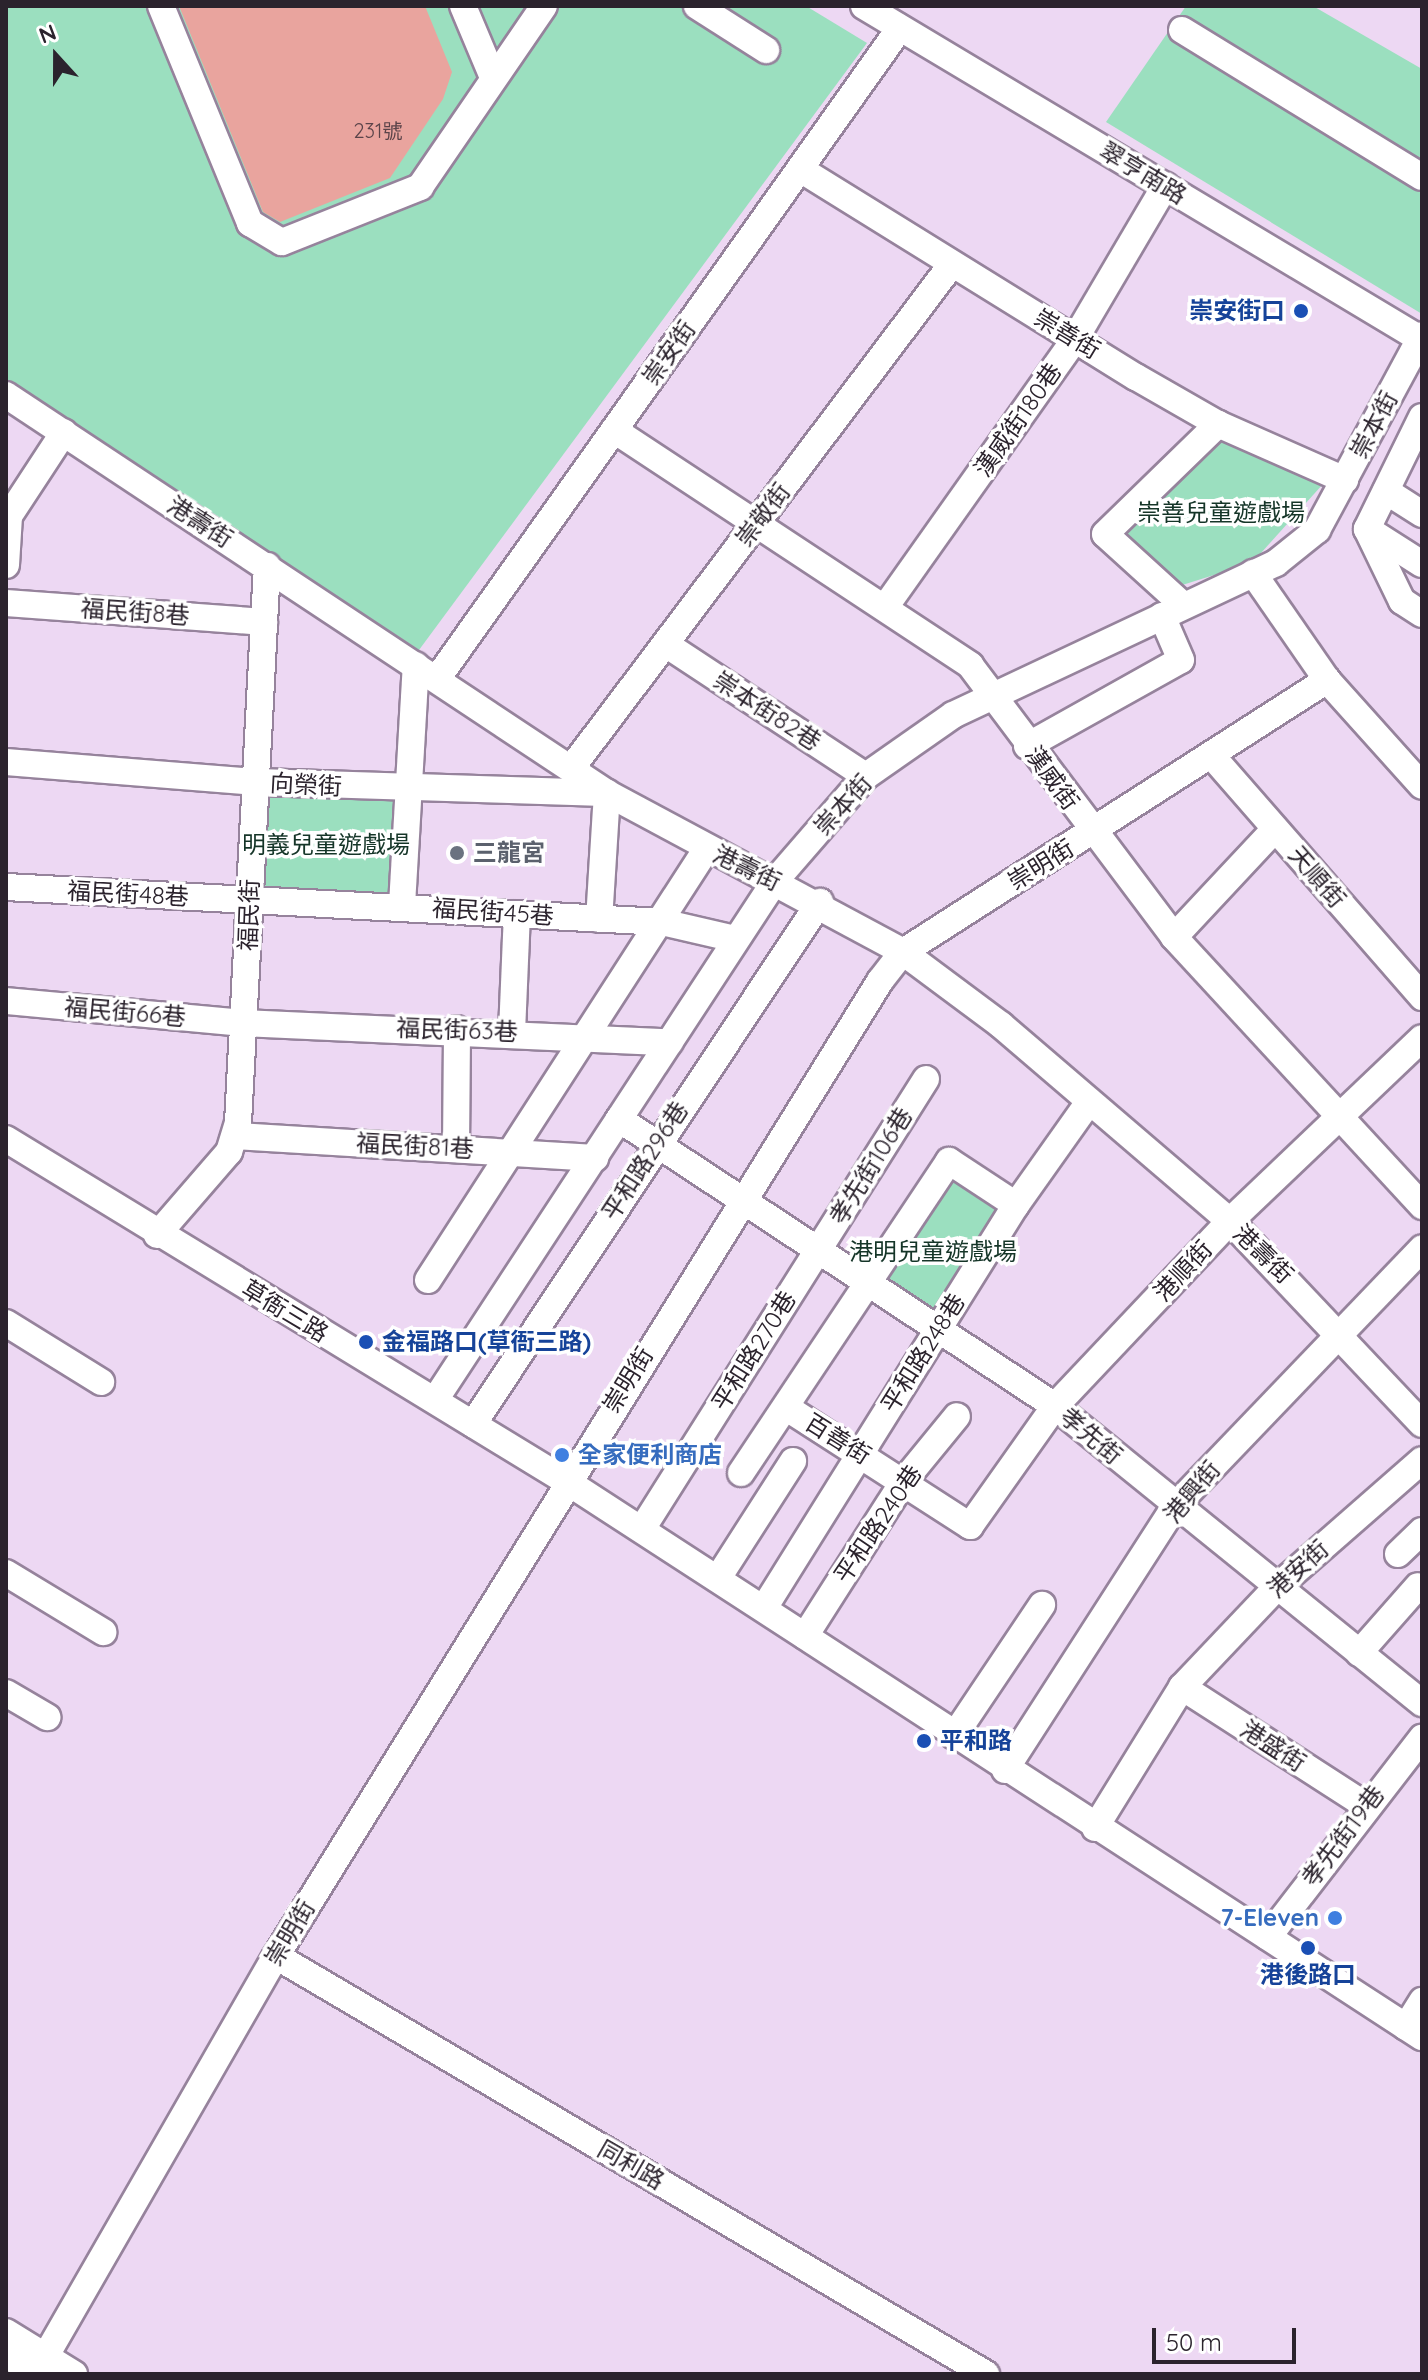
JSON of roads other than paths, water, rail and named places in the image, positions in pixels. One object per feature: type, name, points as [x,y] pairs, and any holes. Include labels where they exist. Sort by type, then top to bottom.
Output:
[{"type":"street","points":[[161,6],[250,223],[282,242],[420,187],[492,75],[544,6]]},
{"type":"street","points":[[463,6],[492,75]]},
{"type":"street","points":[[697,6],[766,50]]},
{"type":"street","name":"翠亨南路","points":[[864,6],[1421,338]]},
{"type":"street","name":"崇安街","points":[[427,672],[614,430],[900,28]]},
{"type":"street","points":[[1182,30],[1422,177]]},
{"type":"street","name":"崇善街","points":[[800,169],[1218,424],[1345,480]]},
{"type":"street","name":"漢威街180巷","points":[[886,606],[1075,339],[1165,186]]},
{"type":"street","name":"崇敬街","points":[[573,766],[952,264]]},
{"type":"street","name":"崇本街","points":[[435,1400],[775,881],[866,776],[997,694],[1253,573],[1317,530],[1421,338]]},
{"type":"street","name":"港壽街","points":[[6,395],[573,766],[607,793],[707,848],[820,902],[903,952],[1230,1221],[1337,1329],[1422,1424]]},
{"type":"street","points":[[1367,529],[1386,491],[1414,457],[1422,417]]},
{"type":"street","points":[[1027,746],[1181,660],[1172,611],[1105,534],[1218,424]]},
{"type":"street","name":"漢威街","points":[[614,430],[755,525],[886,606],[970,665],[997,694],[1027,746],[1174,937],[1422,1206]]},
{"type":"street","points":[[6,565],[9,516],[64,432]]},
{"type":"street","points":[[1386,491],[1422,514]]},
{"type":"street","points":[[1367,529],[1422,564]]},
{"type":"street","points":[[1367,529],[1402,601],[1422,614]]},
{"type":"street","name":"福民街","points":[[236,1136],[267,566]]},
{"type":"street","points":[[1253,573],[1327,680],[1422,786]]},
{"type":"street","name":"福民街8巷","points":[[6,603],[264,622]]},
{"type":"street","name":"崇本街82巷","points":[[667,645],[866,776]]},
{"type":"street","points":[[402,905],[409,790],[427,672]]},
{"type":"street","name":"崇明街","points":[[40,2368],[276,1956],[740,1198],[903,952],[1327,680]]},
{"type":"street","name":"天順街","points":[[1212,756],[1422,997]]},
{"type":"street","name":"向榮街","points":[[6,762],[255,782],[409,790],[607,793]]},
{"type":"street","points":[[599,919],[607,793]]},
{"type":"street","points":[[1174,937],[1275,829]]},
{"type":"street","points":[[428,1280],[517,1152],[707,848]]},
{"type":"street","name":"福民街48巷","points":[[6,887],[249,900]]},
{"type":"street","name":"福民街45巷","points":[[249,900],[402,905],[662,922],[735,939]]},
{"type":"street","name":"平和路296巷","points":[[473,1424],[655,1144],[820,902]]},
{"type":"street","points":[[512,1032],[517,914]]},
{"type":"street","name":"福民街66巷","points":[[6,1001],[244,1023]]},
{"type":"street","name":"福民街63巷","points":[[244,1023],[457,1029],[670,1042]]},
{"type":"street","points":[[456,1149],[457,1029]]},
{"type":"street","name":"港順街","points":[[970,1526],[1055,1406],[1230,1221],[1422,1038]]},
{"type":"street","name":"孝先街106巷","points":[[816,1253],[926,1079]]},
{"type":"street","name":"平和路248巷","points":[[764,1608],[1016,1205],[1089,1102]]},
{"type":"street","name":"孝先街","points":[[619,1119],[740,1198],[816,1253],[1055,1406],[1276,1588],[1422,1703]]},
{"type":"street","points":[[157,1235],[236,1136]]},
{"type":"street","name":"福民街81巷","points":[[236,1136],[595,1158]]},
{"type":"street","name":"草衙三路","points":[[6,1139],[157,1235],[566,1481]]},
{"type":"street","name":"百善街","points":[[970,1526],[787,1408],[949,1161],[1016,1205]]},
{"type":"street","name":"港興街","points":[[1005,1770],[1175,1506],[1337,1329],[1422,1248]]},
{"type":"street","name":"平和路270巷","points":[[642,1529],[816,1253]]},
{"type":"street","points":[[6,1323],[101,1382]]},
{"type":"street","points":[[741,1473],[787,1408]]},
{"type":"street","name":"平和路240巷","points":[[805,1636],[903,1482],[957,1416]]},
{"type":"street","name":"港安街","points":[[1095,1828],[1182,1687],[1276,1588],[1422,1460]]},
{"type":"street","points":[[718,1578],[793,1461]]},
{"type":"street","points":[[566,1481],[764,1608],[1005,1770],[1414,2032],[1422,2001]]},
{"type":"street","points":[[1398,1554],[1422,1531]]},
{"type":"street","points":[[6,1573],[103,1632]]},
{"type":"street","points":[[1359,1653],[1418,1586]]},
{"type":"street","points":[[954,1736],[1042,1605]]},
{"type":"street","name":"港盛街","points":[[1182,1687],[1365,1805]]},
{"type":"street","points":[[6,1693],[47,1717]]},
{"type":"street","name":"孝先街19巷","points":[[1268,1937],[1365,1805],[1422,1738]]},
{"type":"street","name":"同利路","points":[[276,1956],[974,2371]]},
{"type":"street","points":[[6,2332],[40,2368]]},
{"type":"street","points":[[6,2355],[40,2368],[74,2374]]},
{"type":"place","name":"崇安街口","points":[[1301,311]]},
{"type":"place","name":"三龍宮","points":[[457,853]]},
{"type":"place","name":"金福路口(草衙三路)","points":[[366,1342]]},
{"type":"place","name":"全家便利商店","points":[[562,1455]]},
{"type":"place","name":"平和路","points":[[924,1741]]},
{"type":"place","name":"7-Eleven","points":[[1335,1918]]},
{"type":"place","name":"港後路口","points":[[1308,1948]]},
{"type":"park label","name":"崇善兒童遊戲場","points":[[1221,513]]},
{"type":"park label","name":"明義兒童遊戲場","points":[[326,845]]},
{"type":"park label","name":"港明兒童遊戲場","points":[[933,1252]]}]
